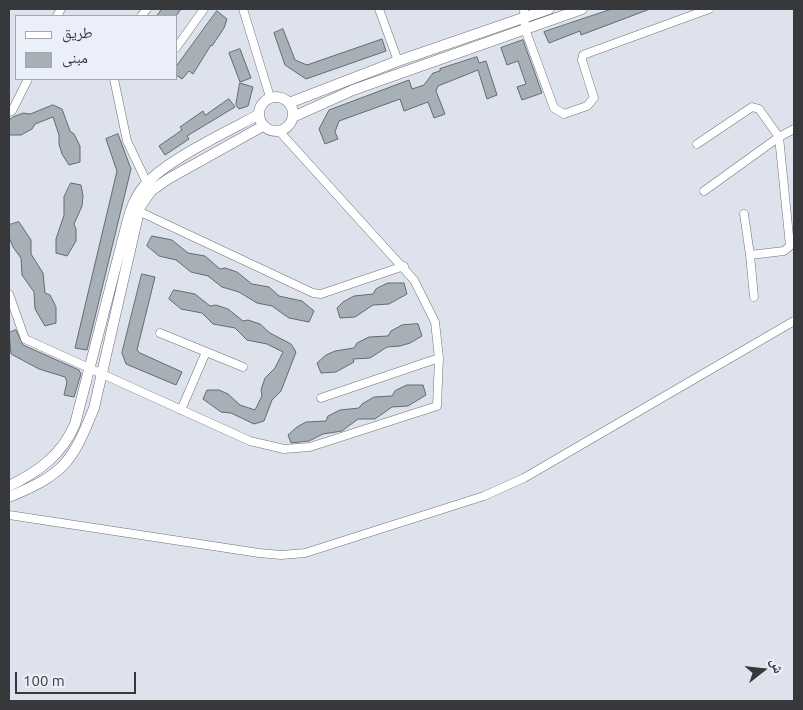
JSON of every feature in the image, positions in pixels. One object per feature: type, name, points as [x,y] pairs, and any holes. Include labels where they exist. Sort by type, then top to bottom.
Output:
[{"type":"main road","points":[[289,103],[524,13],[548,9]]},
{"type":"main road","points":[[293,117],[289,103],[283,98],[270,97],[262,102],[258,115],[263,126],[271,131],[280,131],[288,126],[293,117],[353,90],[582,9]]},
{"type":"main road","points":[[9,486],[45,465],[63,446],[75,424],[135,210],[149,187],[168,166],[258,115]]},
{"type":"main road","points":[[149,187],[263,126]]},
{"type":"main road","points":[[9,497],[47,480],[70,458],[83,435],[94,408],[135,210]]},
{"type":"street","points":[[178,45],[204,9]]},
{"type":"street","points":[[243,9],[270,97]]},
{"type":"street","points":[[379,9],[398,61]]},
{"type":"street","points":[[524,13],[525,29],[554,108],[564,114],[588,106],[594,98],[582,60],[583,55],[708,9]]},
{"type":"street","points":[[9,112],[12,111],[28,80]]},
{"type":"street","points":[[114,80],[127,141],[149,187]]},
{"type":"street","points":[[697,144],[752,107],[759,109],[779,137],[790,246],[784,250],[750,254]]},
{"type":"street","points":[[704,191],[779,137],[794,129]]},
{"type":"street","points":[[9,294],[25,339],[250,441],[284,449],[310,447],[437,406],[438,358],[435,322],[414,280],[404,266],[280,131]]},
{"type":"street","points":[[135,210],[313,293],[321,294],[404,266]]},
{"type":"street","points":[[744,214],[754,297]]},
{"type":"street","points":[[9,515],[259,553],[281,555],[305,553],[484,496],[524,478],[794,321]]},
{"type":"street","points":[[160,333],[244,367]]},
{"type":"street","points":[[181,410],[206,352]]},
{"type":"street","points":[[322,398],[438,358]]},
{"type":"building","points":[[162,9],[181,9],[177,15],[158,15]]},
{"type":"building","points":[[612,9],[650,9],[581,35],[580,31],[549,43],[544,32]]},
{"type":"building","points":[[217,11],[227,19],[224,28],[193,74],[189,71],[182,79],[178,76],[178,64]]},
{"type":"building","points":[[283,29],[295,60],[307,65],[382,39],[386,51],[306,79],[285,65],[274,33]]},
{"type":"building","points":[[523,40],[542,93],[522,100],[517,87],[526,84],[518,61],[507,65],[501,48]]},
{"type":"building","points":[[240,49],[251,78],[240,82],[229,53]]},
{"type":"building","points":[[477,57],[479,63],[486,61],[497,95],[487,99],[478,70],[438,86],[436,91],[445,114],[434,118],[428,102],[404,111],[400,99],[339,121],[335,132],[338,139],[325,144],[319,129],[329,110],[409,80],[412,89],[424,85],[433,73],[440,71],[440,69]]},
{"type":"building","points":[[240,83],[253,87],[248,106],[239,109],[236,105]]},
{"type":"building","points":[[229,99],[235,107],[187,136],[189,139],[165,155],[159,146],[182,130],[180,127],[203,111],[205,115]]},
{"type":"building","points":[[53,105],[62,109],[70,131],[74,134],[80,146],[80,162],[69,165],[62,154],[59,135],[53,117],[35,124],[32,129],[21,135],[9,135],[9,120],[13,117],[23,113],[30,114]]},
{"type":"building","points":[[118,134],[131,169],[87,350],[75,348],[117,171],[106,139]]},
{"type":"building","points":[[71,183],[81,185],[83,196],[82,206],[74,224],[76,241],[67,256],[56,253],[56,239],[64,215],[64,197]]},
{"type":"building","points":[[19,222],[31,240],[31,254],[43,273],[45,293],[50,295],[56,307],[56,323],[45,326],[35,309],[34,292],[22,275],[21,258],[9,237],[9,225]]},
{"type":"building","points":[[152,236],[172,240],[188,253],[205,256],[220,269],[225,268],[237,272],[252,284],[269,287],[279,296],[302,301],[314,311],[309,322],[289,318],[272,306],[257,303],[239,292],[222,287],[208,276],[191,272],[176,260],[159,256],[147,246]]},
{"type":"building","points":[[142,274],[155,277],[137,350],[182,372],[176,385],[126,364],[122,353]]},
{"type":"building","points":[[388,283],[404,283],[407,294],[389,304],[373,305],[355,317],[340,318],[337,308],[343,302],[354,296],[373,294],[376,289]]},
{"type":"building","points":[[174,290],[195,294],[210,306],[216,305],[228,309],[243,321],[248,320],[260,324],[270,333],[291,344],[296,352],[281,391],[272,400],[264,421],[254,424],[231,413],[221,412],[203,399],[207,390],[219,390],[228,394],[240,405],[255,410],[262,396],[261,390],[265,378],[275,368],[283,352],[267,344],[247,340],[235,328],[213,324],[202,313],[181,309],[169,299]]},
{"type":"building","points":[[418,324],[422,336],[410,343],[387,347],[370,358],[353,359],[354,362],[336,372],[321,373],[317,363],[326,355],[335,351],[354,348],[357,343],[369,337],[388,336],[391,331],[402,325]]},
{"type":"building","points":[[16,330],[23,345],[79,370],[81,374],[74,397],[64,395],[67,382],[65,377],[39,369],[11,354],[9,333]]},
{"type":"building","points":[[407,385],[423,385],[426,395],[408,406],[392,407],[375,419],[358,419],[342,431],[323,434],[309,441],[291,443],[288,435],[306,422],[326,421],[328,416],[340,410],[359,408],[374,397],[392,396],[395,391]]}]
